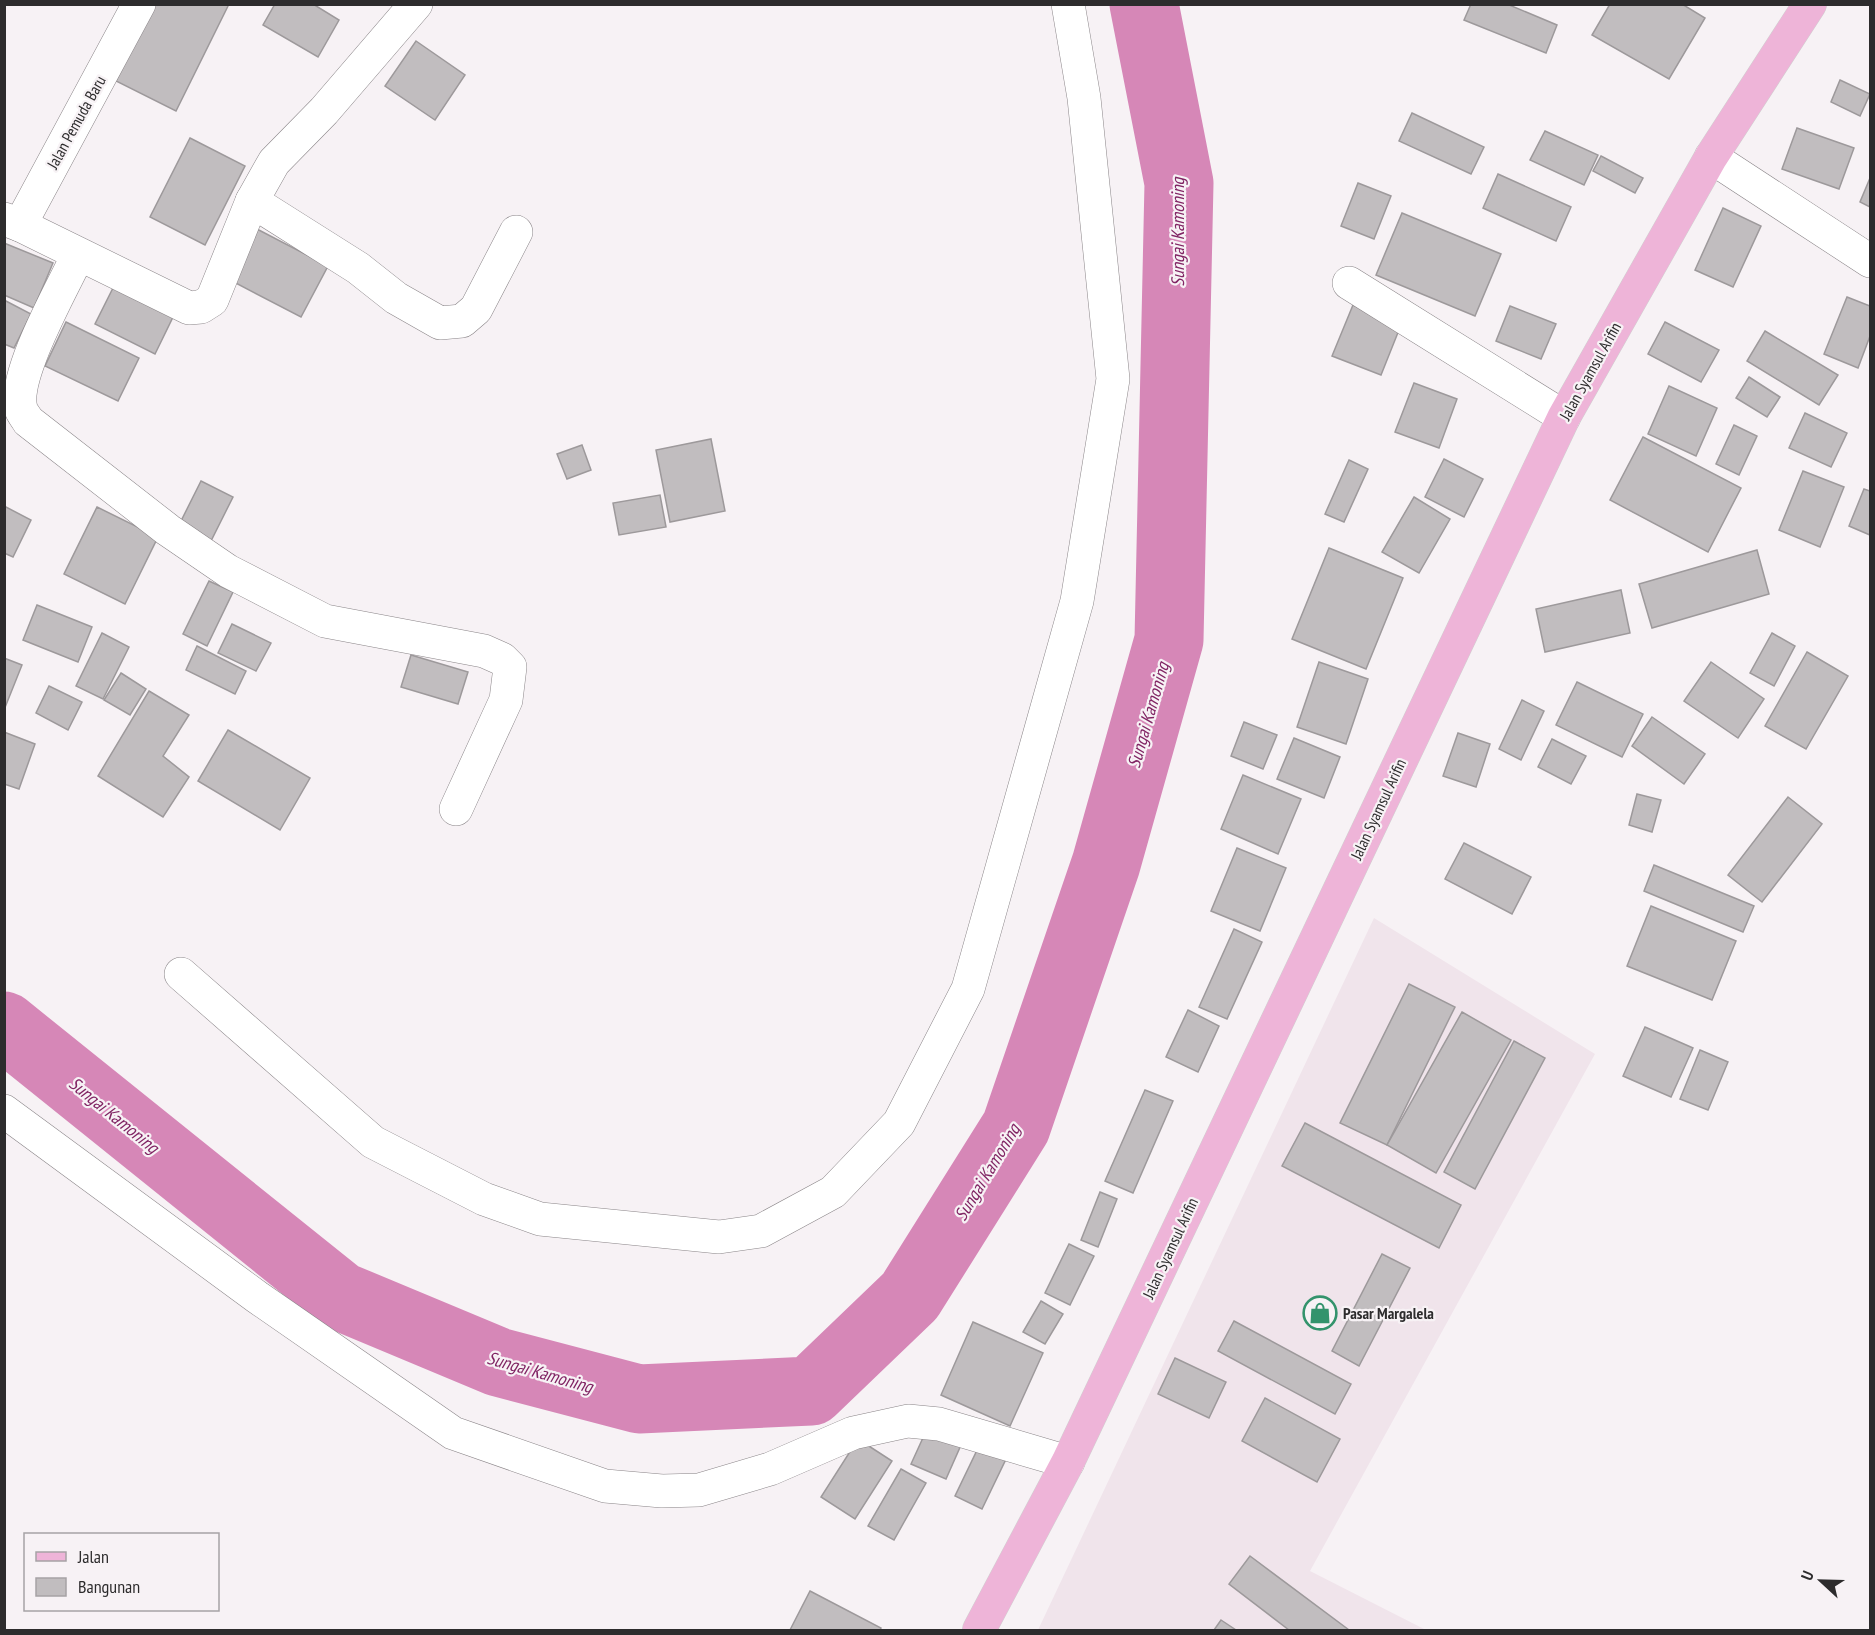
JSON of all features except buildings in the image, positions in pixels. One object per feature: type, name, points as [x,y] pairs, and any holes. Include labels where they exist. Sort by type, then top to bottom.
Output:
[{"type":"main road","name":"Jalan Syamsul Arifin","points":[[979,1630],[1068,1462],[1564,417],[1712,157],[1810,4]]},
{"type":"street","name":"Jalan Pemuda Baru","points":[[12,222],[139,4]]},
{"type":"street","points":[[12,222],[189,308],[201,307],[213,300],[252,201],[274,162],[324,111],[416,4]]},
{"type":"street","points":[[182,974],[373,1142],[484,1199],[540,1219],[719,1237],[761,1231],[832,1192],[899,1123],[968,989],[1077,601],[1113,379],[1084,98],[1068,4]]},
{"type":"street","points":[[1712,157],[1870,261]]},
{"type":"street","points":[[252,201],[358,268],[396,298],[440,323],[462,321],[476,309],[516,231]]},
{"type":"street","points":[[78,255],[33,349],[21,388],[21,408],[28,421],[168,530],[228,571],[325,621],[484,651],[502,659],[510,667],[506,700],[456,809]]},
{"type":"street","points":[[1349,283],[1564,417]]},
{"type":"street","points":[[4,1111],[257,1297],[453,1433],[605,1486],[662,1491],[699,1490],[770,1469],[853,1433],[908,1421],[939,1424],[1068,1462]]},
{"type":"shaded area","name":"Pasar Margalela","points":[[1374,918],[1595,1054],[1310,1571],[1426,1630],[1038,1630]]},
{"type":"waterway","name":"Sungai Kamoning","points":[[4,1026],[340,1296],[498,1362],[639,1399],[811,1391],[910,1296],[1016,1127],[1106,864],[1169,640],[1179,183],[1144,4]]},
{"type":"place","name":"Pasar Margalela","points":[[1320,1313]]}]
